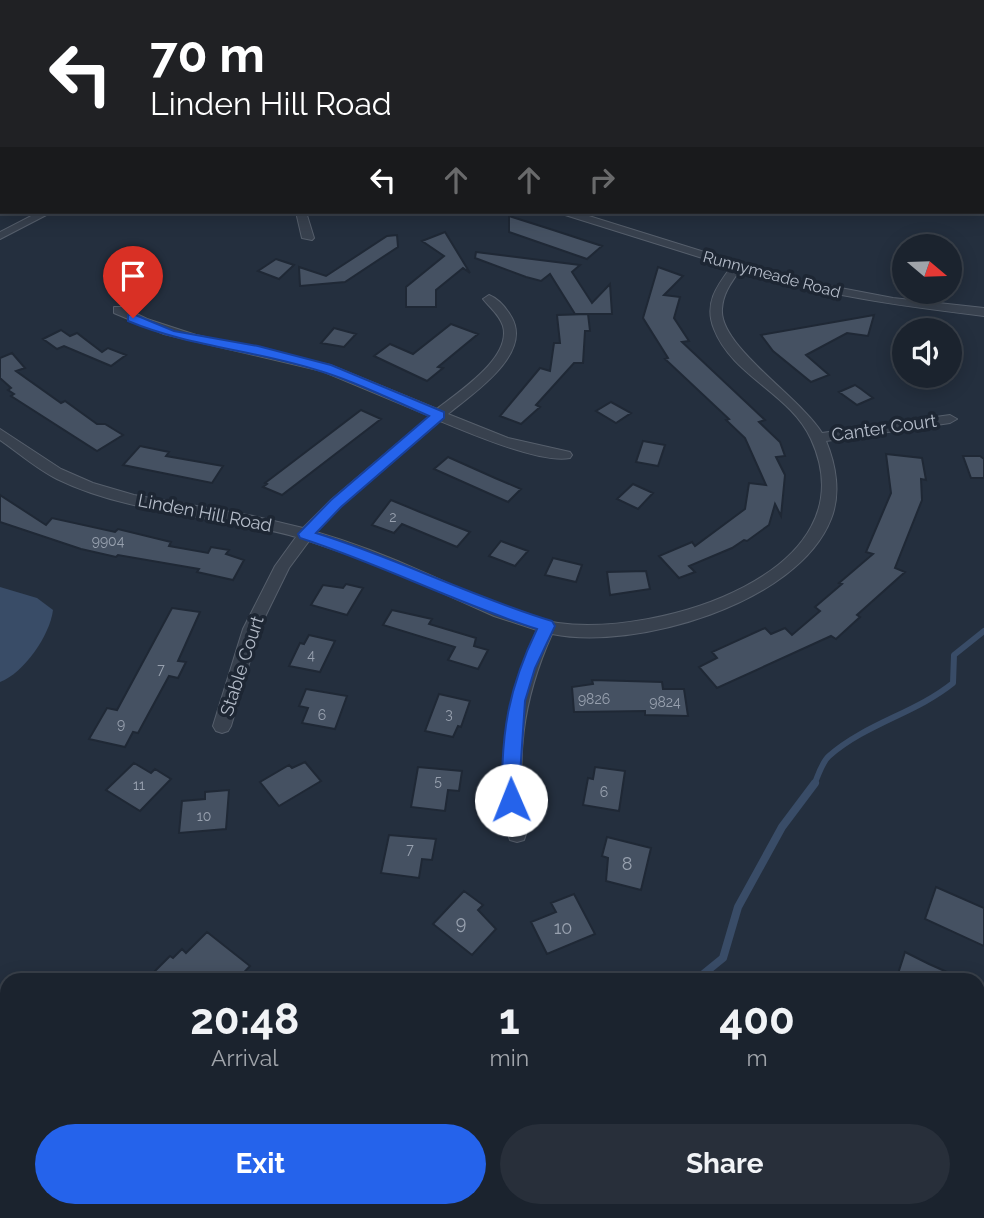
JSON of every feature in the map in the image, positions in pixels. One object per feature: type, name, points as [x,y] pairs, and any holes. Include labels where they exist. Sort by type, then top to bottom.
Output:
[{"type":"street","points":[[0,236],[43,214]]},
{"type":"street","points":[[302,214],[308,238]]},
{"type":"street","name":"Runnymeade Road","points":[[572,214],[737,267],[836,292],[923,306],[984,312]]},
{"type":"street","name":"Linden Hill Road","points":[[0,433],[63,476],[104,492],[306,534],[365,553],[509,614],[547,626],[582,632],[623,632],[659,625],[763,584],[791,564],[814,539],[824,520],[830,496],[828,467],[818,438],[786,398],[738,356],[719,329],[715,317],[718,290],[737,267]]},
{"type":"street","name":"Stable Court","points":[[222,726],[251,629],[283,566],[306,534],[336,503],[504,356],[512,333],[509,320],[489,299]]},
{"type":"street","points":[[118,310],[148,326],[171,334],[258,350],[326,368],[503,442],[565,455]]},
{"type":"street","name":"Canter Court","points":[[818,438],[950,419]]},
{"type":"street","points":[[517,834],[510,765],[517,701],[527,668],[547,626]]},
{"type":"water","points":[[0,587],[37,598],[53,610],[47,631],[27,662],[0,682]]},
{"type":"building","points":[[509,216],[602,246],[587,259],[509,232]]},
{"type":"building","points":[[445,232],[470,273],[463,268],[436,290],[436,307],[406,307],[406,287],[444,256],[422,241]]},
{"type":"building","points":[[397,235],[398,247],[345,282],[300,286],[299,267],[326,276],[387,236]]},
{"type":"building","points":[[476,252],[580,265],[572,272],[592,303],[610,284],[612,314],[575,314],[550,274],[541,281],[526,277],[475,258]]},
{"type":"building","points":[[276,259],[294,265],[279,279],[258,271]]},
{"type":"building","points":[[658,267],[683,276],[664,295],[680,297],[674,318],[689,341],[682,342],[765,420],[759,422],[780,442],[785,456],[776,457],[785,475],[781,516],[775,504],[769,525],[747,541],[744,540],[732,548],[689,566],[695,572],[679,578],[659,556],[692,542],[695,546],[745,509],[749,483],[766,485],[745,438],[726,420],[729,419],[665,359],[668,358],[643,318]]},
{"type":"building","points":[[588,314],[590,331],[585,331],[583,363],[574,363],[536,405],[540,407],[521,424],[500,416],[540,368],[550,371],[554,343],[560,343],[557,315]]},
{"type":"building","points":[[874,315],[868,336],[847,333],[806,355],[829,375],[811,382],[773,351],[761,335]]},
{"type":"building","points":[[451,324],[478,334],[438,367],[443,368],[427,381],[374,356],[390,344],[413,354]]},
{"type":"building","points":[[334,328],[356,334],[344,347],[321,343]]},
{"type":"building","points":[[61,330],[70,336],[77,333],[102,352],[108,348],[126,355],[111,366],[64,346],[57,349],[43,339]]},
{"type":"building","points":[[12,353],[25,368],[16,371],[61,403],[65,401],[97,424],[105,424],[123,435],[97,451],[11,396],[14,394],[8,390],[11,388],[0,378],[0,358]]},
{"type":"building","points":[[855,385],[873,398],[857,405],[839,392]]},
{"type":"building","points":[[611,402],[631,413],[616,423],[596,411]]},
{"type":"building","points":[[361,410],[381,419],[282,495],[263,487],[267,484],[265,483]]},
{"type":"building","points":[[643,441],[665,445],[658,466],[636,462]]},
{"type":"building","points":[[140,446],[169,452],[166,456],[223,466],[212,483],[123,465]]},
{"type":"building","points":[[886,454],[922,458],[926,480],[921,479],[922,500],[895,568],[905,572],[857,615],[860,617],[836,639],[831,636],[717,688],[699,667],[717,658],[712,652],[765,628],[771,634],[785,628],[792,635],[820,611],[815,607],[842,584],[839,583],[873,554],[866,552],[891,493]]},
{"type":"building","points":[[963,456],[980,456],[984,459],[984,478],[971,478]]},
{"type":"building","points":[[448,457],[521,489],[508,502],[434,469]]},
{"type":"building","points":[[633,484],[653,493],[638,509],[617,499]]},
{"type":"building","points":[[0,495],[46,525],[52,518],[115,532],[118,529],[171,542],[169,546],[208,553],[211,547],[229,550],[226,554],[244,560],[233,580],[197,572],[199,569],[81,549],[0,522]]},
{"type":"building","points":[[391,500],[470,532],[457,547],[402,524],[394,533],[372,525]]},
{"type":"building","points":[[501,541],[528,551],[515,566],[489,556]]},
{"type":"building","points":[[553,558],[582,565],[576,582],[545,575]]},
{"type":"building","points":[[646,571],[650,589],[610,595],[607,572]]},
{"type":"building","points":[[346,584],[363,588],[347,615],[311,605],[323,585],[343,588]]},
{"type":"building","points":[[172,608],[200,612],[178,661],[186,662],[178,678],[169,676],[138,733],[133,732],[125,747],[89,739],[107,708],[117,710]]},
{"type":"building","points":[[392,610],[432,619],[429,624],[476,638],[474,646],[488,650],[478,669],[448,660],[455,647],[383,625]]},
{"type":"building","points":[[309,635],[335,641],[320,672],[289,666],[300,643],[304,644]]},
{"type":"building","points":[[592,680],[662,682],[663,689],[684,689],[688,716],[645,715],[645,711],[574,712],[572,687],[593,684]]},
{"type":"building","points":[[306,689],[347,696],[335,729],[302,723],[308,708],[299,706]]},
{"type":"building","points":[[439,694],[470,701],[461,727],[458,726],[453,737],[425,731]]},
{"type":"building","points":[[305,762],[321,781],[279,806],[260,782],[289,765],[292,768]]},
{"type":"building","points":[[134,763],[151,773],[155,769],[171,779],[140,811],[106,790]]},
{"type":"building","points":[[418,767],[462,771],[459,791],[448,790],[445,811],[411,807]]},
{"type":"building","points":[[595,767],[625,771],[619,811],[583,805],[588,778],[593,779]]},
{"type":"building","points":[[229,790],[226,829],[179,833],[182,801],[205,799],[205,792]]},
{"type":"building","points":[[389,835],[436,839],[432,860],[422,859],[419,878],[381,873]]},
{"type":"building","points":[[607,837],[651,848],[641,890],[606,881],[608,858],[602,856]]},
{"type":"building","points":[[936,887],[984,908],[984,946],[925,919]]},
{"type":"building","points":[[464,891],[483,905],[478,910],[496,929],[472,955],[433,924]]},
{"type":"building","points":[[574,894],[595,934],[547,954],[531,922],[556,912],[551,903]]},
{"type":"building","points":[[207,932],[250,966],[244,973],[153,973],[170,956],[173,958],[182,949],[186,953]]},
{"type":"building","points":[[905,952],[949,973],[898,973]]},
{"type":"waterway","points":[[815,784],[822,765],[843,745],[923,703],[953,683],[954,655],[984,631]]},
{"type":"waterway","points":[[705,973],[723,958],[738,907],[782,827],[815,784]]},
{"type":"route","points":[[133,318],[171,334],[258,350],[326,368],[439,415],[336,503],[306,534],[365,553],[509,614],[547,626],[527,668],[517,701],[510,765],[511,800]]}]
